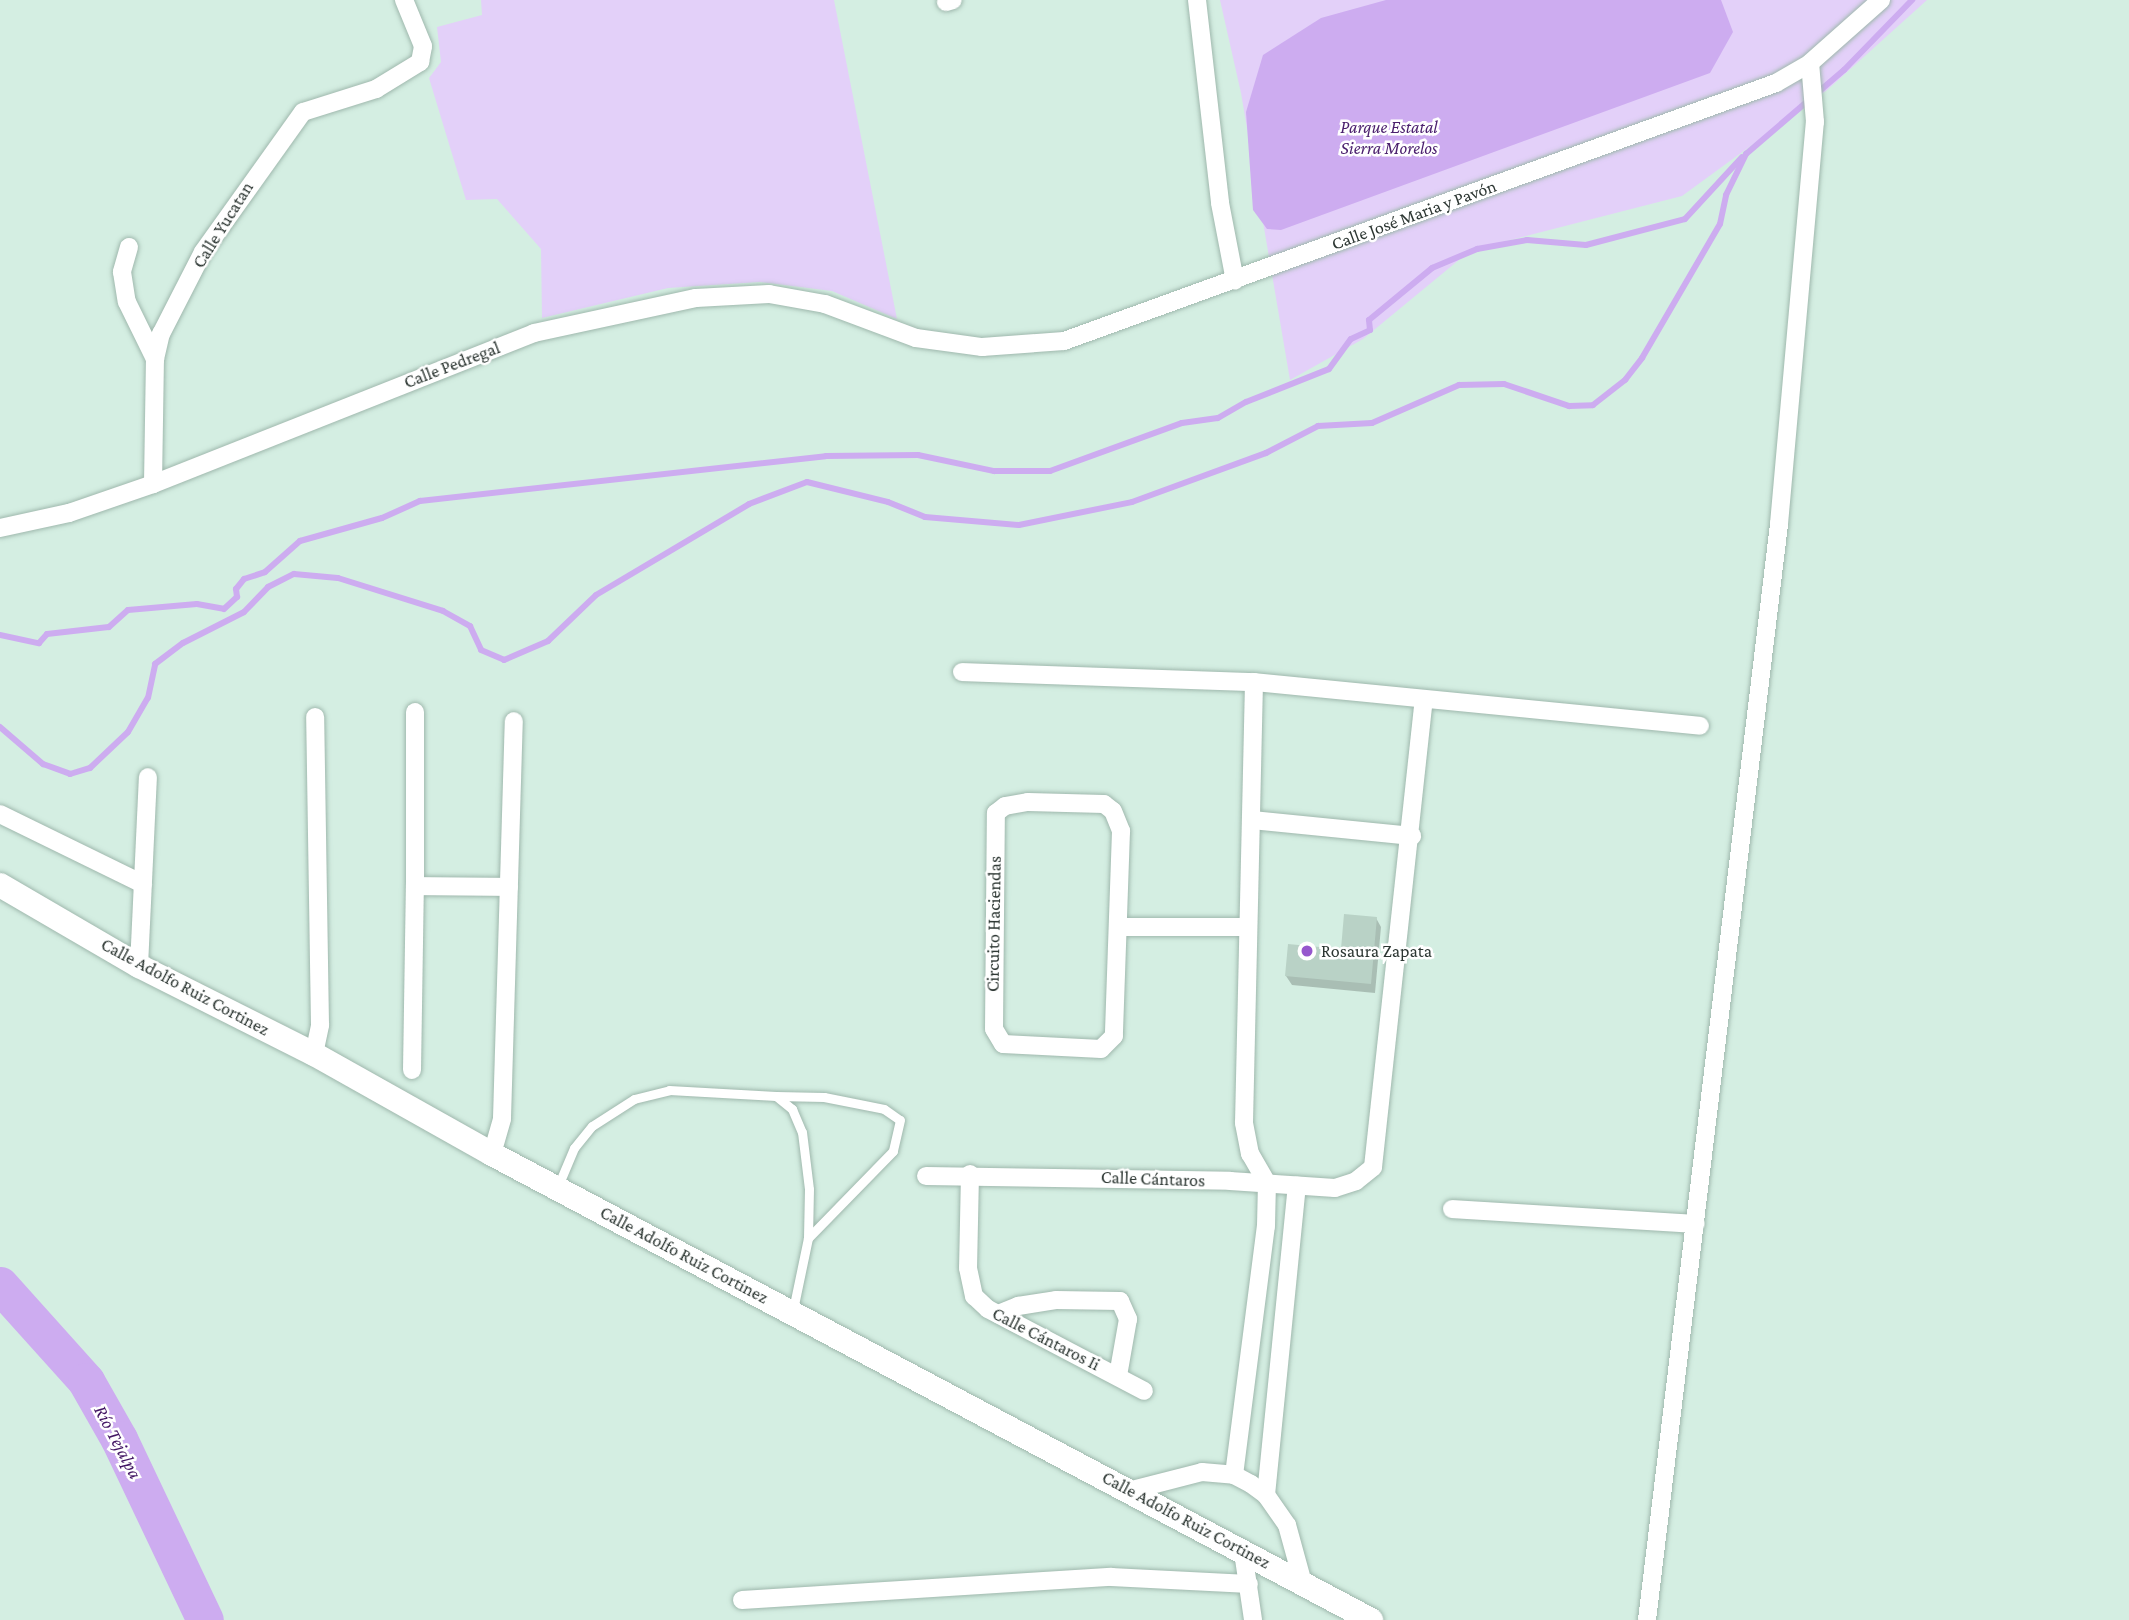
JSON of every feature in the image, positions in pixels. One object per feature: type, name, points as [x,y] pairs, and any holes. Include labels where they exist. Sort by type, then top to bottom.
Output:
[{"type":"main road","name":"Calle Adolfo Ruiz Cortinez","points":[[0,885],[139,966],[314,1054],[492,1154],[1132,1490],[1371,1620]]},
{"type":"street","name":"Calle Yucatan","points":[[153,484],[155,359],[161,334],[203,252],[291,124],[314,106],[376,89],[413,68],[425,55],[404,0]]},
{"type":"street","points":[[1197,0],[1220,203],[1235,281]]},
{"type":"street","name":"Calle José Maria y Pavón","points":[[916,338],[982,347],[1064,341],[1776,83],[1810,63],[1881,0]]},
{"type":"street","points":[[1647,1620],[1779,524],[1815,122],[1810,63]]},
{"type":"street","points":[[129,247],[122,272],[127,302],[155,359]]},
{"type":"street","name":"Calle Pedregal","points":[[0,528],[69,513],[153,484],[522,338],[619,312],[696,298],[769,294],[825,304],[916,338]]},
{"type":"street","points":[[962,673],[1254,682],[1700,726]]},
{"type":"street","points":[[1234,1475],[1264,1259],[1267,1184],[1250,1154],[1244,1123],[1254,682]]},
{"type":"street","points":[[1252,820],[1412,836],[1424,700]]},
{"type":"street","points":[[412,1070],[415,712]]},
{"type":"street","points":[[314,1054],[320,1025],[315,717]]},
{"type":"street","points":[[492,1154],[502,1118],[514,721]]},
{"type":"street","points":[[139,966],[148,778]]},
{"type":"street","name":"Circuito Haciendas","points":[[1028,802],[1104,804],[1113,811],[1121,831],[1121,927],[1111,1045],[1089,1051],[1003,1044],[992,1020],[996,813],[1005,806],[1028,802]]},
{"type":"street","points":[[0,814],[143,884]]},
{"type":"street","name":"Calle Cántaros","points":[[926,1176],[970,1174],[1335,1188],[1356,1181],[1373,1167],[1412,836]]},
{"type":"street","points":[[415,886],[509,887]]},
{"type":"street","points":[[1121,927],[1248,927]]},
{"type":"street","name":"Calle Cántaros Ii","points":[[970,1174],[968,1268],[974,1296],[998,1314],[1144,1391]]},
{"type":"street","points":[[1266,1495],[1297,1186]]},
{"type":"street","points":[[1452,1209],[1696,1224]]},
{"type":"street","points":[[998,1314],[1018,1306],[1056,1300],[1120,1301],[1128,1320],[1118,1376]]},
{"type":"street","points":[[1132,1490],[1202,1472],[1234,1475],[1266,1495],[1287,1525],[1303,1583]]},
{"type":"street","points":[[1243,1552],[1253,1620]]},
{"type":"street","points":[[742,1600],[1111,1577],[1249,1584]]},
{"type":"lane","points":[[557,1188],[574,1147],[592,1126],[634,1099],[669,1090],[824,1097],[894,1113],[900,1120],[893,1151],[808,1238]]},
{"type":"lane","points":[[776,1096],[792,1109],[802,1132],[809,1189],[808,1238],[792,1312]]},
{"type":"green space","points":[[481,0],[834,0],[897,319],[832,291],[760,282],[668,288],[542,318],[541,249],[497,199],[466,200],[429,78],[441,62],[437,27],[482,15]]},
{"type":"green space","name":"Parque Estatal Sierra Morelos","points":[[1220,0],[1927,0],[1826,91],[1682,196],[1471,250],[1363,339],[1290,380],[1241,93]]},
{"type":"shaded area","points":[[1386,0],[1721,0],[1733,32],[1710,73],[1281,230],[1267,229],[1253,210],[1246,112],[1263,55],[1321,18]]},
{"type":"building","points":[[1344,914],[1377,917],[1371,984],[1285,976],[1288,944],[1341,949]]},
{"type":"waterway","points":[[0,727],[43,764],[70,774],[90,768],[128,732],[148,698],[155,664],[183,643],[244,612],[268,587],[294,574],[338,578],[443,611],[470,626],[481,650],[504,660],[548,641],[596,595],[749,504],[807,482],[888,502],[925,517],[1019,525],[1132,502],[1266,453],[1318,426],[1372,423],[1459,385],[1504,384],[1569,406],[1593,405],[1625,380],[1642,358],[1720,224],[1726,195],[1746,154],[1844,70],[1912,0]]},
{"type":"waterway","points":[[0,635],[39,643],[47,634],[109,627],[128,610],[197,604],[224,609],[237,597],[236,589],[244,579],[265,572],[300,541],[382,518],[420,501],[826,456],[918,455],[994,471],[1050,471],[1182,423],[1218,418],[1246,402],[1329,369],[1351,339],[1370,330],[1369,320],[1432,268],[1477,249],[1527,240],[1586,245],[1685,219],[1742,157]]},
{"type":"waterway","name":"Río Tejalpa","points":[[0,1285],[86,1381],[119,1439],[205,1620]]},
{"type":"place","name":"Rosaura Zapata","points":[[1307,951]]}]
